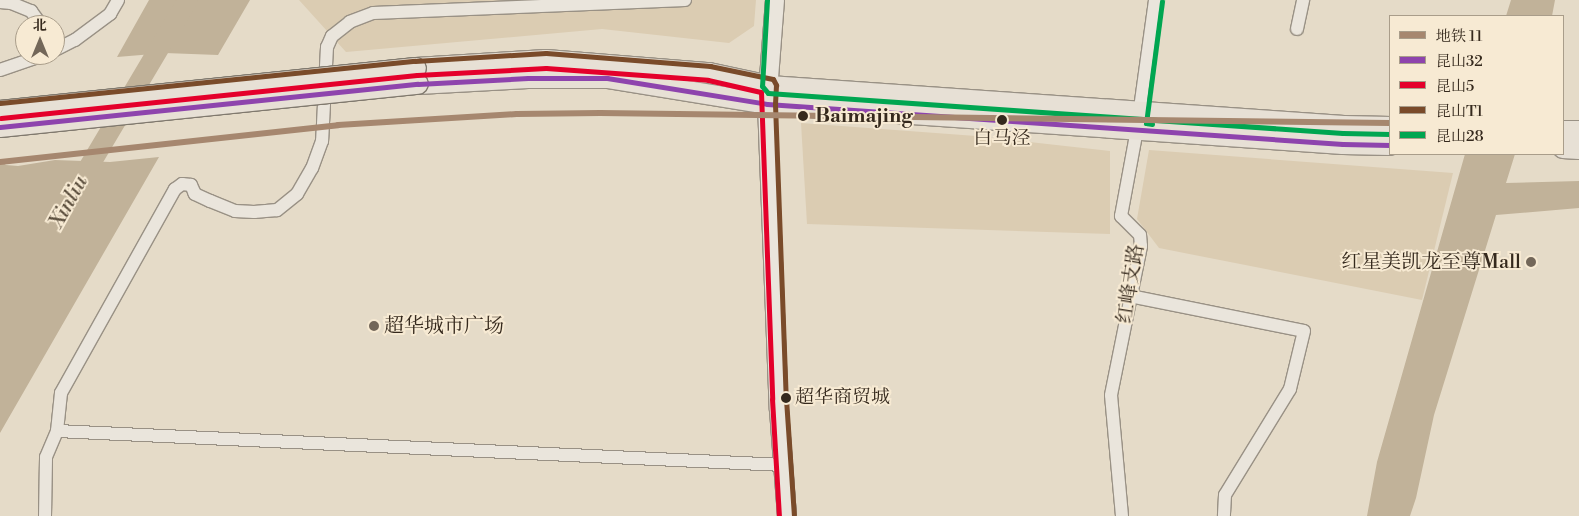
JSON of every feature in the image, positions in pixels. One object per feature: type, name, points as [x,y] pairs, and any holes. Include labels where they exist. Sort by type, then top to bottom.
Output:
[{"type":"main road","points":[[775,0],[768,95],[787,516]]},
{"type":"main road","points":[[0,127],[417,76]]},
{"type":"main road","points":[[0,111],[417,76],[608,78],[768,95],[1137,121],[1343,144],[1389,145]]},
{"type":"main road","points":[[1137,121],[1389,127]]},
{"type":"main road","points":[[1564,131],[1579,131]]},
{"type":"main road","points":[[1564,148],[1579,149]]},
{"type":"street","points":[[65,45],[75,40],[110,14],[118,0]]},
{"type":"street","points":[[45,516],[46,457],[57,431],[61,393],[174,189],[182,184],[191,185],[195,194],[210,201],[235,211],[254,212],[277,210],[297,194],[312,168],[322,141],[327,48],[332,36],[350,22],[373,12],[685,0]]},
{"type":"street","name":"红峰支路","points":[[1122,516],[1111,395],[1141,246],[1140,235],[1121,216],[1155,0]]},
{"type":"street","points":[[1296,29],[1303,0]]},
{"type":"street","points":[[0,2],[11,3],[30,11],[33,15]]},
{"type":"street","points":[[0,70],[15,65]]},
{"type":"street","points":[[1130,296],[1304,331],[1290,389],[1225,495],[1224,516]]},
{"type":"street","points":[[57,431],[784,465]]},
{"type":"shaded area","points":[[299,0],[756,0],[754,26],[729,43],[602,29],[346,52]]},
{"type":"shaded area","points":[[801,123],[976,136],[1110,151],[1110,234],[807,224]]},
{"type":"shaded area","points":[[1149,150],[1453,173],[1422,300],[1159,248],[1137,219]]},
{"type":"water","points":[[149,0],[250,0],[218,55],[165,53],[117,57]]},
{"type":"water","points":[[1511,0],[1555,0],[1552,15],[1506,15]]},
{"type":"water","points":[[1465,155],[1515,155],[1506,183],[1579,181],[1579,208],[1496,215],[1434,415],[1416,498],[1410,516],[1367,516],[1377,462]]},
{"type":"water","points":[[159,157],[0,433],[0,161],[6,165],[18,166],[55,160],[110,162]]},
{"type":"waterway","name":"Xinliu","points":[[78,185],[188,0]]},
{"type":"metro line","name":"11","points":[[0,162],[338,125],[517,114],[600,113],[1389,123]]},
{"type":"transit line","name":"昆山28","points":[[767,0],[762,86],[768,93],[1343,133],[1389,134]]},
{"type":"transit line","name":"昆山28","points":[[1152,124],[1146,123],[1162,1]]},
{"type":"transit line","name":"昆山T1","points":[[0,103],[415,61],[546,53],[710,66],[773,79],[776,85],[775,104],[786,399],[794,515]]},
{"type":"transit line","name":"昆山5","points":[[1,118],[417,75],[546,68],[708,80],[761,92],[772,399],[779,516]]},
{"type":"transit line","name":"昆山32","points":[[0,127],[418,84],[528,78],[607,78],[767,104],[1343,144],[1389,145]]},
{"type":"place","name":"Baimajing","points":[[803,116]]},
{"type":"place","name":"白马泾","points":[[1002,120]]},
{"type":"place","name":"红星美凯龙至尊Mall","points":[[1531,262]]},
{"type":"place","name":"超华城市广场","points":[[374,326]]},
{"type":"place","name":"超华商贸城","points":[[786,398]]}]
